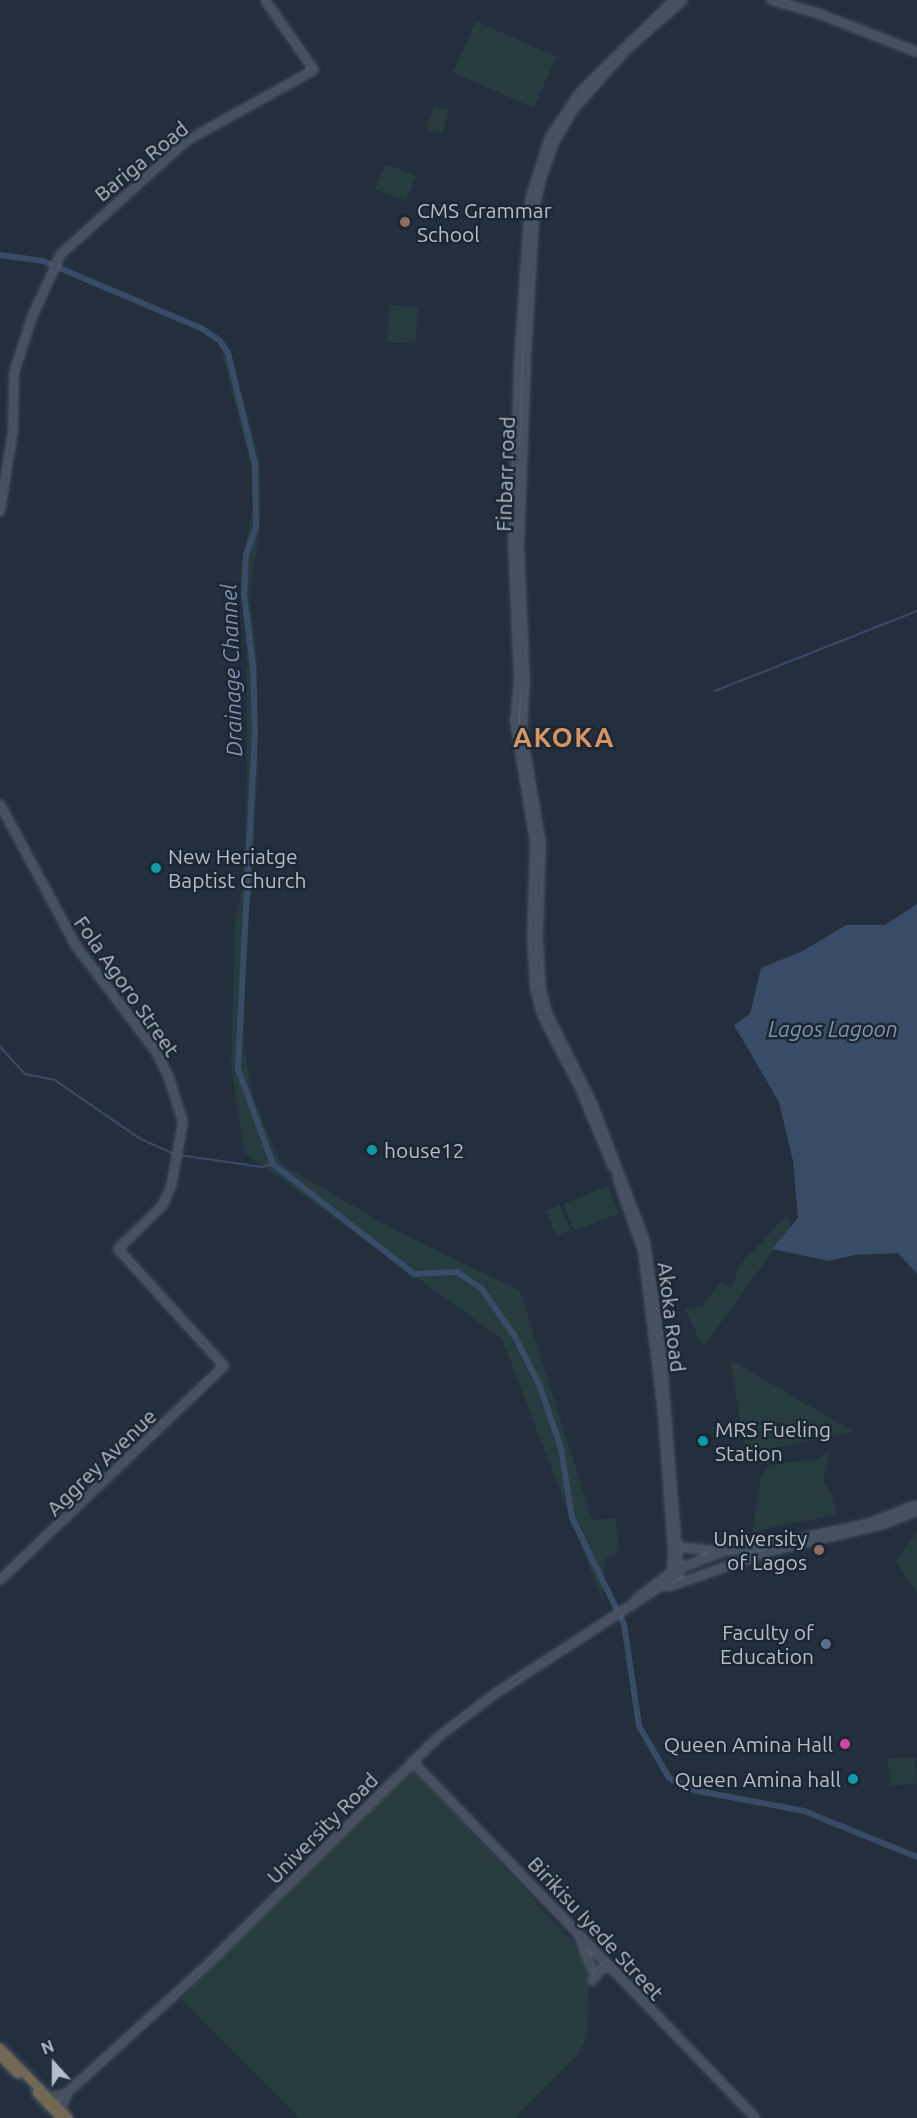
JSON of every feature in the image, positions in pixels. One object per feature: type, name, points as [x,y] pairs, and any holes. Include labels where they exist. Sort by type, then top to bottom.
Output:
[{"type":"highway","points":[[0,2048],[50,2098],[61,2114]]},
{"type":"highway","points":[[0,2056],[68,2118]]},
{"type":"main road","name":"Bariga Road","points":[[0,512],[10,453],[14,373],[50,274],[61,254],[186,141],[314,70],[265,0]]},
{"type":"main road","name":"Finbarr road","points":[[545,1014],[540,1001],[538,938],[540,827],[522,733],[525,682],[517,501],[530,199],[550,137],[580,92],[674,0]]},
{"type":"main road","name":"Finbarr road","points":[[517,501],[535,205],[547,162],[555,140],[584,96],[625,51],[682,0]]},
{"type":"main road","points":[[771,0],[817,13],[917,52]]},
{"type":"main road","name":"Fola Agoro Street","points":[[0,804],[76,946],[164,1066],[182,1110],[178,1160],[162,1206],[118,1250],[224,1366]]},
{"type":"main road","name":"Akoka Road","points":[[545,1014],[592,1103],[643,1241],[661,1350],[680,1568]]},
{"type":"main road","points":[[643,1241],[662,1407],[674,1560],[666,1578]]},
{"type":"main road","name":"Aggrey Avenue","points":[[0,1580],[224,1366]]},
{"type":"main road","points":[[679,1547],[738,1550],[867,1524],[917,1505]]},
{"type":"main road","points":[[619,1611],[705,1572],[791,1545],[880,1525],[917,1511]]},
{"type":"main road","points":[[738,1550],[731,1558],[738,1563]]},
{"type":"main road","points":[[619,1611],[680,1568],[724,1551]]},
{"type":"main road","points":[[674,1560],[680,1568],[705,1572]]},
{"type":"main road","points":[[646,1597],[677,1577],[680,1568]]},
{"type":"main road","name":"University Road","points":[[67,2093],[204,1968],[412,1761],[483,1702],[619,1611]]},
{"type":"main road","name":"Birikisu Iyede Street","points":[[412,1761],[755,2118]]},
{"type":"main road","points":[[579,1935],[592,1970]]},
{"type":"main road","points":[[592,1981],[602,1968],[612,1967]]},
{"type":"main road","points":[[50,2098],[67,2093]]},
{"type":"main road","points":[[61,2114],[67,2093]]},
{"type":"green space","points":[[476,21],[556,57],[534,108],[453,72]]},
{"type":"green space","points":[[434,106],[449,111],[441,135],[426,130]]},
{"type":"green space","points":[[385,164],[416,176],[406,201],[375,189]]},
{"type":"green space","points":[[390,305],[418,307],[415,344],[387,342]]},
{"type":"green space","points":[[228,344],[259,458],[261,502],[259,538],[249,591],[257,657],[258,764],[251,902],[245,932],[244,1049],[253,1097],[281,1164],[393,1229],[520,1291],[592,1520],[616,1518],[619,1551],[605,1559],[603,1602],[502,1339],[244,1152],[231,1064],[235,922],[243,885],[247,784],[247,665],[240,572],[253,509],[251,466],[221,349]]},
{"type":"green space","points":[[608,1186],[619,1213],[574,1231],[563,1204]]},
{"type":"green space","points":[[560,1205],[570,1230],[556,1236],[546,1211]]},
{"type":"green space","points":[[787,1215],[791,1226],[703,1347],[685,1309],[702,1306],[721,1282],[731,1289],[739,1266]]},
{"type":"green space","points":[[731,1360],[854,1432],[745,1454]]},
{"type":"green space","points":[[829,1452],[823,1482],[830,1491],[837,1515],[766,1528],[752,1535],[761,1476],[770,1465],[820,1458]]},
{"type":"green space","points":[[917,1532],[917,1593],[896,1561]]},
{"type":"green space","points":[[915,1757],[917,1784],[890,1786],[888,1759]]},
{"type":"green space","points":[[412,1768],[589,1959],[587,2036],[577,2056],[515,2118],[299,2118],[181,1999]]},
{"type":"water","name":"Lagos Lagoon","points":[[917,904],[917,1274],[898,1253],[854,1255],[829,1261],[772,1249],[798,1218],[793,1161],[779,1102],[734,1025],[750,1014],[761,968],[803,951],[846,925],[885,925]]},
{"type":"waterway","name":"Drainage Channel","points":[[0,255],[43,261],[201,328],[220,341],[228,353],[255,465],[256,527],[246,554],[244,595],[253,665],[255,732],[238,1069],[273,1164],[414,1274],[457,1272],[481,1288],[514,1335],[539,1384],[561,1448],[572,1518],[624,1624],[639,1726],[669,1778],[693,1790],[804,1811],[917,1857]]},
{"type":"waterway","points":[[715,691],[917,611]]},
{"type":"waterway","points":[[0,1046],[25,1074],[55,1080],[141,1139],[174,1154]]},
{"type":"waterway","points":[[179,1155],[262,1167],[273,1164]]},
{"type":"place","name":"CMS Grammar School","points":[[405,222]]},
{"type":"place","name":"New Heriatge Baptist Church","points":[[156,868]]},
{"type":"place","name":"house12","points":[[372,1150]]},
{"type":"place","name":"MRS Fueling Station","points":[[703,1441]]},
{"type":"place","name":"University of Lagos","points":[[819,1550]]},
{"type":"place","name":"Faculty of Education","points":[[826,1644]]},
{"type":"place","name":"Queen Amina Hall","points":[[845,1744]]},
{"type":"place","name":"Queen Amina hall","points":[[853,1779]]},
{"type":"district","name":"AKOKA","points":[[564,738]]}]
